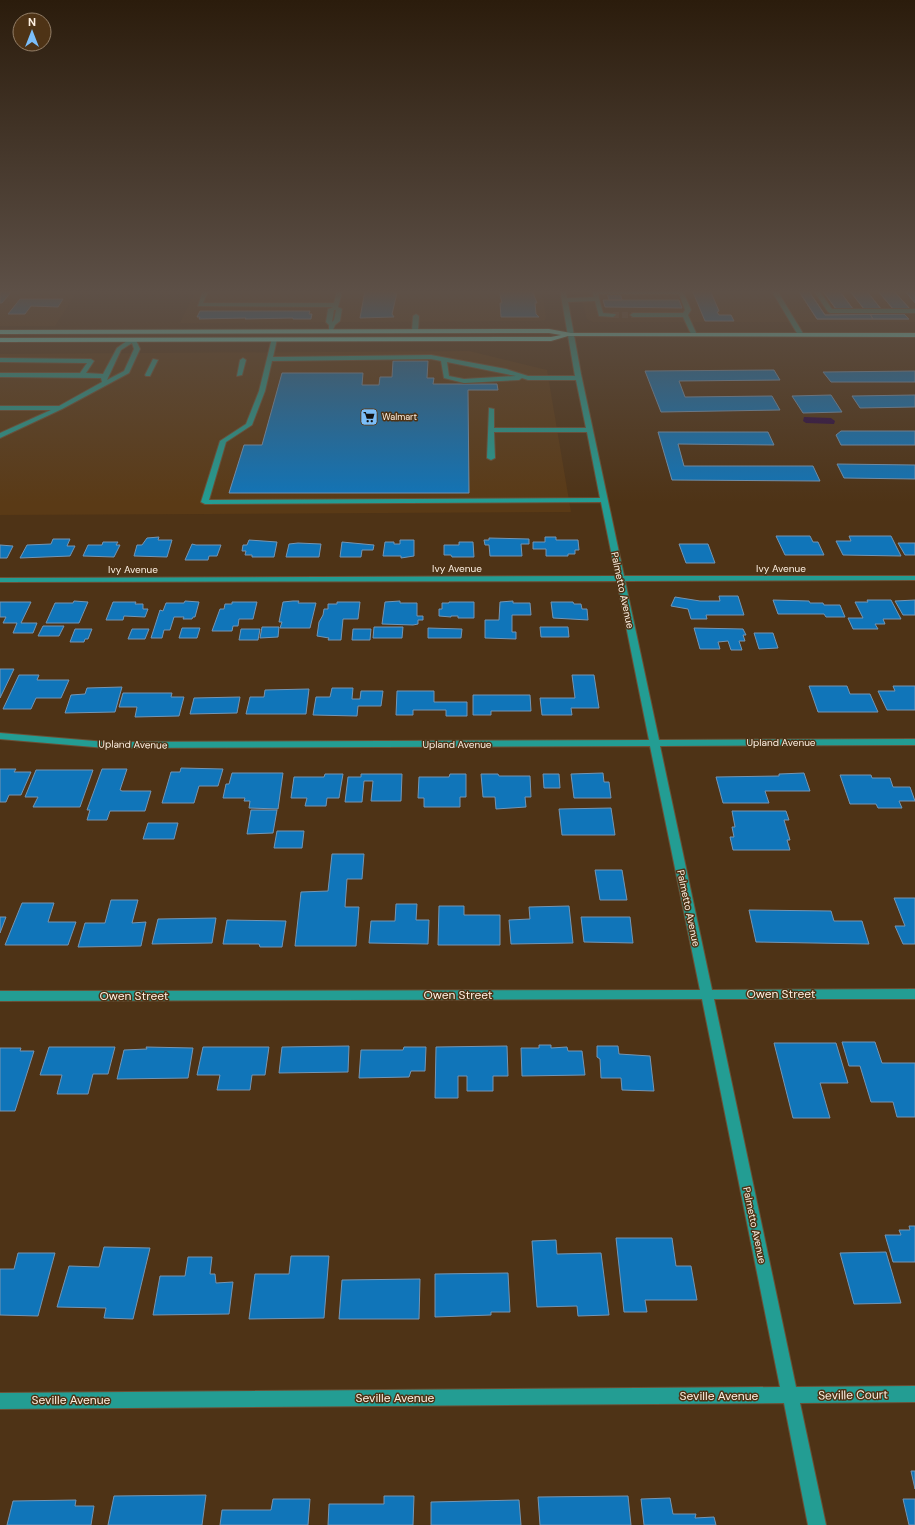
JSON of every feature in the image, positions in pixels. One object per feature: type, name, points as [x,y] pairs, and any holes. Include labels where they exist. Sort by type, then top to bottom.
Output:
[{"type":"street","points":[[0,366],[4,366],[12,361]]},
{"type":"street","points":[[82,376],[91,361]]},
{"type":"street","points":[[0,436],[60,408],[105,379],[113,361]]},
{"type":"street","points":[[0,376],[82,376],[105,379],[117,378],[127,372],[132,361]]},
{"type":"street","points":[[148,375],[154,361]]},
{"type":"street","points":[[239,375],[243,361]]},
{"type":"street","points":[[269,361],[262,391],[249,425],[223,442],[205,502],[604,500]]},
{"type":"street","points":[[444,361],[446,377],[464,381],[528,378],[578,378]]},
{"type":"street","points":[[455,361],[506,371],[528,378]]},
{"type":"street","name":"Palmetto Avenue","points":[[575,361],[817,1525]]},
{"type":"street","points":[[0,408],[60,408]]},
{"type":"street","points":[[491,409],[491,458]]},
{"type":"street","points":[[490,430],[589,430]]},
{"type":"street","name":"Ivy Avenue","points":[[0,580],[915,578]]},
{"type":"street","name":"Upland Avenue","points":[[0,736],[106,745],[915,742]]},
{"type":"street","name":"Owen Street","points":[[0,996],[915,994]]},
{"type":"street","name":"Seville Court","points":[[790,1396],[915,1394]]},
{"type":"street","name":"Seville Avenue","points":[[0,1401],[790,1396]]},
{"type":"shaded area","points":[[0,361],[511,361],[547,370],[571,512],[0,515]]},
{"type":"shaded area","points":[[804,417],[831,418],[835,421],[834,424],[806,423],[803,421]]},
{"type":"building","name":"Walmart","points":[[393,361],[428,361],[427,378],[434,378],[433,384],[497,384],[498,390],[468,390],[469,493],[229,493],[244,445],[262,445],[282,373],[363,373],[362,385],[379,385],[380,377],[392,377]]},
{"type":"building","points":[[774,370],[780,380],[679,381],[685,397],[772,396],[780,410],[661,412],[645,371]]},
{"type":"building","points":[[915,371],[915,382],[831,382],[823,372]]},
{"type":"building","points":[[831,395],[842,412],[803,413],[792,396]]},
{"type":"building","points":[[915,395],[915,407],[860,408],[852,396]]},
{"type":"building","points":[[841,431],[915,431],[915,445],[841,445],[836,435]]},
{"type":"building","points":[[658,432],[768,432],[774,445],[678,444],[684,466],[813,466],[820,481],[672,480]]},
{"type":"building","points":[[837,464],[915,465],[915,479],[844,478]]},
{"type":"building","points":[[776,536],[810,536],[813,542],[818,542],[824,555],[785,555]]},
{"type":"building","points":[[849,536],[891,536],[901,556],[843,555],[836,541],[851,541]]},
{"type":"building","points":[[159,537],[158,540],[172,540],[167,557],[134,556],[137,545],[142,545],[147,538]]},
{"type":"building","points":[[545,537],[556,537],[556,540],[578,540],[579,550],[575,550],[575,554],[568,554],[568,556],[546,556],[546,549],[533,549],[533,542],[545,542]]},
{"type":"building","points":[[489,538],[529,539],[529,544],[521,544],[522,556],[490,556],[489,545],[485,545],[484,540],[489,540]]},
{"type":"building","points":[[53,539],[70,539],[67,546],[75,546],[70,556],[20,558],[27,545],[51,544]]},
{"type":"building","points":[[249,540],[277,542],[274,557],[252,557],[252,555],[245,555],[246,551],[242,551],[243,545],[247,545]]},
{"type":"building","points":[[400,540],[414,540],[414,556],[401,558],[401,556],[383,556],[385,542],[400,544]]},
{"type":"building","points":[[103,542],[118,542],[116,545],[120,545],[114,557],[83,556],[88,545],[102,545]]},
{"type":"building","points":[[342,542],[374,545],[373,550],[362,550],[361,557],[340,557]]},
{"type":"building","points":[[459,542],[473,542],[474,557],[452,557],[451,555],[444,555],[444,545],[459,545]]},
{"type":"building","points":[[898,543],[915,543],[915,555],[905,555]]},
{"type":"building","points":[[192,544],[221,545],[217,556],[209,556],[208,560],[185,560]]},
{"type":"building","points":[[289,544],[321,544],[319,557],[286,557]]},
{"type":"building","points":[[679,544],[708,544],[715,563],[686,563]]},
{"type":"building","points":[[0,545],[13,546],[7,558],[0,558]]},
{"type":"building","points":[[719,596],[738,596],[744,615],[706,615],[707,619],[691,619],[688,609],[671,606],[675,597],[700,601],[720,601]]},
{"type":"building","points":[[773,600],[809,601],[810,603],[823,603],[824,605],[840,605],[845,617],[826,617],[824,614],[778,614]]},
{"type":"building","points":[[867,600],[891,600],[901,619],[883,619],[885,624],[875,624],[878,629],[853,629],[848,618],[863,618],[855,602],[868,602]]},
{"type":"building","points":[[915,600],[915,615],[903,615],[895,601]]},
{"type":"building","points":[[74,601],[88,602],[79,623],[46,623],[55,603],[73,603]]},
{"type":"building","points":[[185,601],[199,602],[195,617],[192,619],[183,619],[184,617],[174,617],[170,630],[164,630],[162,638],[151,638],[160,610],[163,611],[166,603],[184,603]]},
{"type":"building","points":[[299,601],[298,603],[316,603],[310,628],[280,628],[282,622],[279,622],[283,602]]},
{"type":"building","points":[[400,601],[400,603],[417,603],[417,616],[423,616],[423,620],[418,620],[418,624],[413,625],[382,624],[385,602]]},
{"type":"building","points":[[513,601],[513,603],[530,603],[531,615],[512,615],[512,632],[516,632],[516,639],[485,638],[485,620],[499,620],[500,602]]},
{"type":"building","points":[[0,602],[31,602],[21,623],[37,623],[33,633],[13,633],[17,623],[3,623],[6,617],[0,617]]},
{"type":"building","points":[[113,602],[136,602],[135,604],[143,604],[143,609],[148,609],[145,617],[124,616],[123,620],[106,620]]},
{"type":"building","points":[[232,602],[257,602],[253,619],[239,619],[238,626],[233,626],[232,631],[212,631],[220,609],[224,609],[225,604],[232,604]]},
{"type":"building","points":[[337,602],[360,602],[358,619],[343,619],[341,640],[328,640],[329,638],[317,636],[319,622],[323,615],[324,609],[328,609],[328,604],[337,604]]},
{"type":"building","points":[[474,602],[474,618],[439,616],[439,609],[442,609],[442,603]]},
{"type":"building","points":[[551,602],[573,602],[574,604],[581,604],[582,609],[587,609],[588,620],[553,618]]},
{"type":"building","points":[[43,626],[64,626],[59,636],[38,636]]},
{"type":"building","points":[[262,627],[279,627],[278,637],[260,638]]},
{"type":"building","points":[[374,627],[403,627],[402,638],[373,638]]},
{"type":"building","points":[[540,627],[568,627],[569,637],[541,637]]},
{"type":"building","points":[[182,628],[200,628],[197,638],[179,638]]},
{"type":"building","points":[[428,628],[462,629],[461,638],[428,638]]},
{"type":"building","points":[[694,628],[743,629],[746,635],[743,635],[745,641],[739,641],[742,650],[731,650],[728,641],[718,642],[720,649],[700,649]]},
{"type":"building","points":[[75,629],[92,629],[88,639],[85,639],[84,642],[70,642]]},
{"type":"building","points":[[132,629],[149,629],[145,639],[128,639]]},
{"type":"building","points":[[241,629],[260,629],[258,640],[239,640]]},
{"type":"building","points":[[353,629],[371,629],[370,640],[352,640]]},
{"type":"building","points":[[754,633],[773,633],[778,648],[759,649]]},
{"type":"building","points":[[0,669],[14,669],[0,698]]},
{"type":"building","points":[[19,675],[39,675],[37,680],[69,680],[61,698],[36,698],[31,709],[3,709]]},
{"type":"building","points":[[572,675],[594,675],[599,708],[571,708],[572,715],[542,715],[540,698],[575,698]]},
{"type":"building","points":[[809,686],[847,686],[850,694],[870,694],[878,712],[818,712]]},
{"type":"building","points":[[893,686],[915,686],[915,710],[887,710],[878,691],[895,691]]},
{"type":"building","points":[[122,687],[115,712],[65,713],[71,695],[85,694],[87,688]]},
{"type":"building","points":[[332,688],[353,688],[352,699],[360,699],[361,691],[383,691],[381,706],[358,706],[357,716],[313,715],[316,697],[330,697]]},
{"type":"building","points":[[309,689],[306,714],[246,714],[250,697],[264,697],[265,690]]},
{"type":"building","points":[[397,691],[434,691],[434,702],[467,702],[467,716],[446,716],[446,710],[413,710],[413,715],[396,715]]},
{"type":"building","points":[[123,693],[172,693],[171,697],[184,697],[179,716],[135,717],[137,707],[119,707]]},
{"type":"building","points":[[473,695],[530,695],[531,711],[491,711],[491,715],[473,715]]},
{"type":"building","points":[[240,697],[237,713],[190,714],[194,698]]},
{"type":"building","points":[[181,768],[223,769],[218,786],[199,786],[194,803],[162,803],[171,772],[180,772]]},
{"type":"building","points":[[0,769],[16,769],[14,772],[31,772],[21,795],[9,795],[6,802],[0,802]]},
{"type":"building","points":[[102,769],[127,769],[120,790],[122,791],[151,791],[145,811],[110,811],[107,820],[87,820],[90,810],[87,810]]},
{"type":"building","points":[[36,770],[93,770],[80,807],[33,807],[38,797],[25,797]]},
{"type":"building","points":[[232,773],[283,773],[278,809],[249,808],[250,801],[244,801],[245,798],[223,798],[226,784],[229,784]]},
{"type":"building","points":[[603,773],[604,782],[609,782],[611,798],[574,798],[571,774]]},
{"type":"building","points":[[804,773],[810,791],[765,791],[769,803],[723,803],[716,777],[779,776],[779,774]]},
{"type":"building","points":[[325,774],[343,774],[339,798],[327,798],[326,806],[305,806],[307,798],[291,798],[294,777],[324,777]]},
{"type":"building","points":[[361,774],[402,774],[401,801],[371,801],[373,781],[364,781],[362,802],[345,802],[348,777],[361,777]]},
{"type":"building","points":[[450,774],[466,774],[466,797],[460,797],[460,807],[424,807],[424,798],[418,798],[419,777],[449,777]]},
{"type":"building","points":[[481,774],[498,774],[499,776],[530,776],[531,797],[525,797],[526,807],[496,809],[495,797],[483,797]]},
{"type":"building","points":[[543,774],[559,774],[560,788],[544,788]]},
{"type":"building","points":[[840,775],[871,775],[872,778],[890,778],[893,787],[910,787],[915,801],[899,801],[902,808],[878,808],[876,804],[850,804]]},
{"type":"building","points":[[611,808],[615,835],[562,835],[559,809]]},
{"type":"building","points":[[251,810],[277,810],[273,833],[247,834]]},
{"type":"building","points":[[732,811],[786,811],[789,820],[784,820],[790,840],[787,840],[790,850],[733,850],[730,837],[734,837],[732,827],[735,827]]},
{"type":"building","points":[[148,823],[178,823],[174,839],[143,839]]},
{"type":"building","points":[[277,831],[304,831],[302,848],[274,848]]},
{"type":"building","points":[[332,854],[364,854],[362,879],[347,879],[345,907],[359,907],[356,946],[295,946],[301,892],[328,891]]},
{"type":"building","points":[[595,870],[622,870],[627,900],[600,900]]},
{"type":"building","points":[[894,898],[915,898],[915,944],[903,944],[895,926],[905,926]]},
{"type":"building","points":[[111,900],[138,900],[132,923],[146,922],[141,946],[78,947],[85,923],[105,923]]},
{"type":"building","points":[[22,903],[54,903],[48,922],[76,922],[68,945],[5,945]]},
{"type":"building","points":[[396,904],[417,904],[416,920],[429,920],[428,944],[369,943],[371,921],[395,921]]},
{"type":"building","points":[[439,906],[464,906],[464,915],[500,915],[500,945],[438,945]]},
{"type":"building","points":[[569,906],[573,943],[511,944],[509,920],[530,919],[529,907]]},
{"type":"building","points":[[749,910],[831,911],[834,921],[862,921],[869,944],[756,942]]},
{"type":"building","points":[[0,917],[6,917],[0,933]]},
{"type":"building","points":[[581,917],[630,917],[633,943],[584,942]]},
{"type":"building","points":[[216,918],[212,943],[152,944],[158,919]]},
{"type":"building","points":[[227,920],[286,921],[282,947],[260,947],[259,944],[223,944]]},
{"type":"building","points":[[842,1042],[875,1042],[882,1063],[915,1063],[915,1117],[897,1117],[893,1102],[871,1102],[860,1066],[849,1066]]},
{"type":"building","points":[[774,1043],[836,1043],[848,1083],[820,1083],[830,1118],[793,1118]]},
{"type":"building","points":[[539,1045],[551,1045],[551,1048],[567,1047],[568,1051],[582,1051],[585,1075],[522,1076],[521,1048],[539,1048]]},
{"type":"building","points":[[349,1046],[348,1072],[279,1073],[282,1047]]},
{"type":"building","points":[[507,1046],[508,1076],[493,1076],[493,1091],[467,1091],[467,1076],[458,1076],[458,1098],[435,1098],[436,1047]]},
{"type":"building","points":[[597,1046],[618,1046],[619,1054],[650,1056],[654,1091],[622,1090],[621,1078],[601,1078],[600,1059],[597,1057]]},
{"type":"building","points":[[49,1047],[115,1047],[108,1074],[93,1074],[88,1094],[57,1094],[62,1075],[40,1075]]},
{"type":"building","points":[[146,1047],[193,1048],[188,1078],[117,1079],[124,1050],[147,1049]]},
{"type":"building","points":[[203,1047],[269,1047],[265,1075],[252,1075],[250,1090],[217,1090],[220,1075],[197,1075]]},
{"type":"building","points":[[404,1047],[426,1047],[425,1071],[411,1071],[409,1077],[359,1078],[361,1050],[403,1050]]},
{"type":"building","points":[[0,1048],[21,1048],[20,1051],[34,1051],[15,1111],[0,1111]]},
{"type":"building","points":[[909,1226],[915,1226],[915,1262],[893,1262],[885,1235],[901,1235],[899,1230],[910,1230]]},
{"type":"building","points":[[616,1238],[672,1238],[676,1266],[691,1266],[697,1300],[645,1300],[647,1312],[624,1312]]},
{"type":"building","points":[[556,1240],[557,1254],[601,1253],[609,1315],[578,1316],[577,1306],[537,1307],[532,1241]]},
{"type":"building","points":[[104,1247],[150,1248],[133,1319],[104,1318],[106,1308],[57,1307],[69,1266],[99,1267]]},
{"type":"building","points":[[886,1252],[901,1303],[854,1304],[840,1253]]},
{"type":"building","points":[[18,1253],[55,1253],[38,1316],[0,1315],[0,1269],[14,1269]]},
{"type":"building","points":[[291,1256],[329,1256],[324,1318],[249,1319],[255,1274],[289,1274]]},
{"type":"building","points":[[188,1257],[212,1257],[210,1274],[215,1274],[216,1283],[233,1282],[229,1314],[153,1315],[160,1276],[185,1276]]},
{"type":"building","points":[[508,1273],[510,1312],[491,1312],[491,1315],[435,1317],[435,1274]]},
{"type":"building","points":[[420,1279],[419,1319],[339,1319],[342,1280]]},
{"type":"building","points":[[911,1471],[915,1471],[915,1489]]},
{"type":"building","points":[[206,1495],[202,1525],[108,1525],[114,1496]]},
{"type":"building","points":[[384,1496],[414,1496],[413,1525],[328,1525],[329,1504],[384,1504]]},
{"type":"building","points":[[628,1496],[631,1525],[540,1525],[538,1497]]},
{"type":"building","points":[[670,1498],[673,1514],[696,1514],[695,1518],[714,1517],[716,1525],[644,1525],[641,1499]]},
{"type":"building","points":[[273,1499],[310,1499],[308,1525],[220,1525],[222,1510],[271,1510]]},
{"type":"building","points":[[903,1499],[915,1499],[915,1525],[909,1525]]},
{"type":"building","points":[[76,1500],[75,1506],[94,1506],[91,1525],[7,1525],[13,1501]]},
{"type":"building","points":[[519,1500],[521,1525],[431,1525],[431,1502]]},
{"type":"place","name":"Walmart","points":[[369,417]]}]
